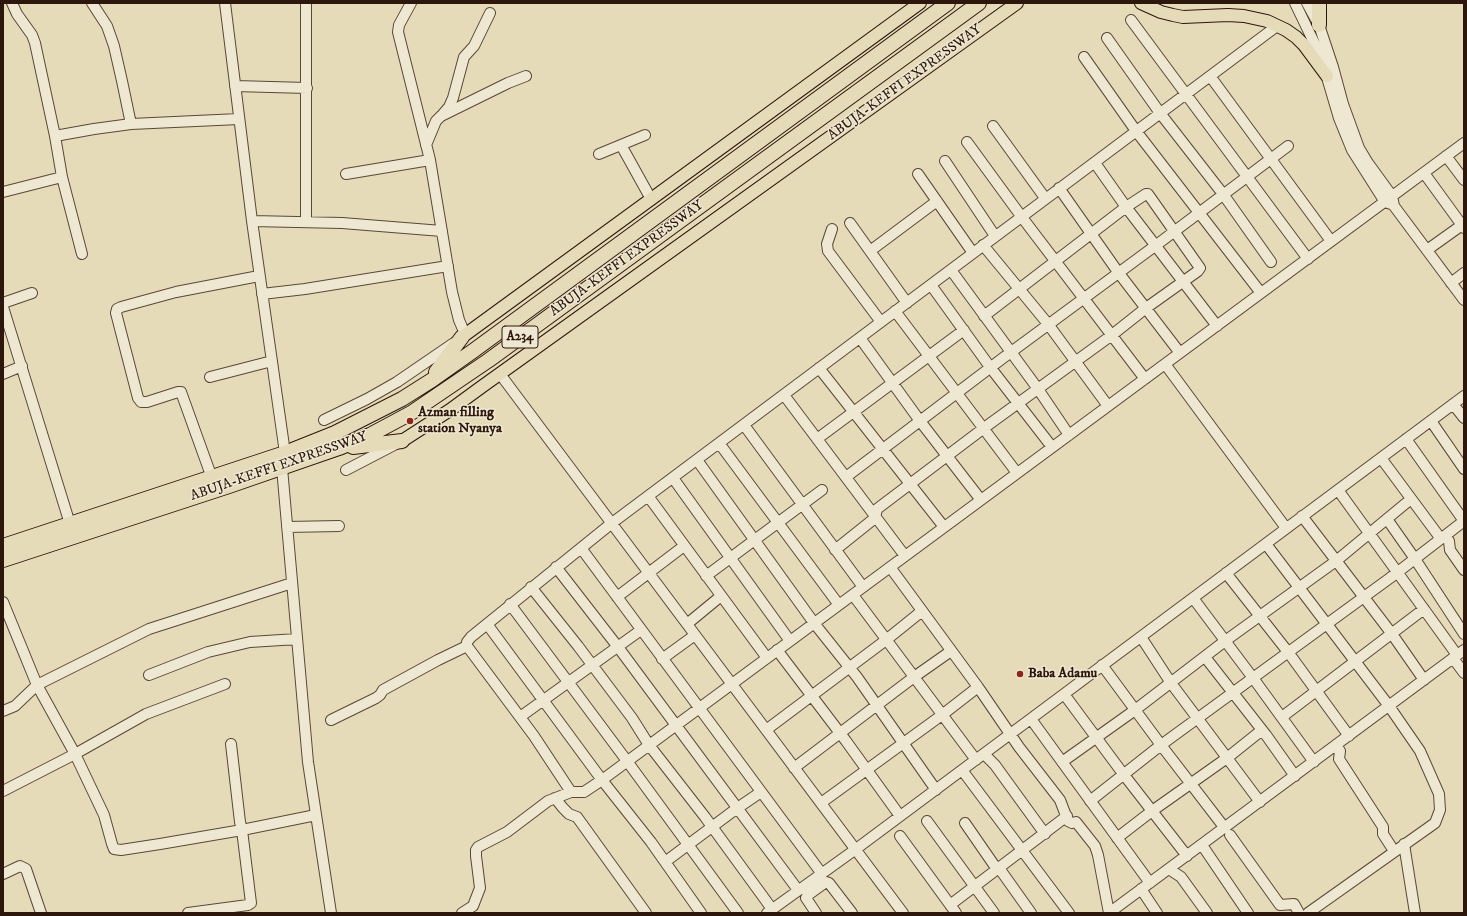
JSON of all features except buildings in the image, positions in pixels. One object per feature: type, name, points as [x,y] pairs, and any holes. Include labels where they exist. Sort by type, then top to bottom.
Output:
[{"type":"highway","name":"ABUJA-KEFFI EXPRESSWAY","points":[[3,546],[285,453],[335,433],[372,415],[424,385],[463,358],[948,3]]},
{"type":"highway","name":"ABUJA-KEFFI EXPRESSWAY","points":[[3,560],[339,448],[370,435],[395,422],[441,394],[979,3]]},
{"type":"highway","points":[[1319,3],[1319,25]]},
{"type":"highway","points":[[424,385],[440,369],[464,336]]},
{"type":"highway","points":[[339,448],[402,441]]},
{"type":"main road","points":[[464,336],[920,3]]},
{"type":"main road","name":"ABUJA-KEFFI EXPRESSWAY","points":[[402,441],[450,410],[1017,3]]},
{"type":"main road","points":[[1141,3],[1161,12],[1173,15],[1244,16],[1267,21],[1286,30],[1300,41],[1318,62],[1327,76]]},
{"type":"street","points":[[12,3],[17,14],[32,35],[55,136],[62,177],[82,254]]},
{"type":"street","points":[[92,3],[107,26],[114,46],[131,124]]},
{"type":"street","points":[[225,3],[259,276],[285,453]]},
{"type":"street","points":[[306,3],[306,222]]},
{"type":"street","points":[[324,420],[367,399],[397,382],[424,365],[464,336],[459,320],[448,266],[430,160],[398,32],[399,25],[411,3]]},
{"type":"street","points":[[1295,3],[1321,57],[1339,118],[1352,150],[1464,300]]},
{"type":"street","points":[[1308,3],[1319,25],[1356,142],[1390,201]]},
{"type":"street","points":[[426,145],[436,121],[449,107],[464,57],[474,46],[490,13]]},
{"type":"street","points":[[1130,20],[1308,259]]},
{"type":"street","points":[[331,720],[376,698],[383,690],[467,646],[467,642],[510,604],[612,523],[1277,26]]},
{"type":"street","points":[[1107,38],[1160,113],[1223,194],[1271,262]]},
{"type":"street","points":[[1084,57],[1136,131],[1260,294]]},
{"type":"street","points":[[442,116],[508,83],[526,76]]},
{"type":"street","points":[[1210,76],[1331,241]]},
{"type":"street","points":[[235,86],[307,88]]},
{"type":"street","points":[[55,136],[131,124],[239,119]]},
{"type":"street","points":[[993,126],[1045,198]]},
{"type":"street","points":[[599,154],[645,135]]},
{"type":"street","points":[[967,142],[1021,216],[1145,379]]},
{"type":"street","points":[[462,913],[473,906],[480,888],[476,856],[476,850],[478,848],[507,832],[548,801],[572,792],[584,792],[602,780],[1331,241],[1390,201],[1464,143]]},
{"type":"street","points":[[620,145],[651,199]]},
{"type":"street","points":[[846,477],[1010,352],[1288,146]]},
{"type":"street","points":[[1446,156],[1464,180]]},
{"type":"street","points":[[346,174],[430,160]]},
{"type":"street","points":[[945,161],[995,236]]},
{"type":"street","points":[[1095,163],[1155,246],[1217,326]]},
{"type":"street","points":[[1424,173],[1463,227],[1427,250]]},
{"type":"street","points":[[918,174],[973,253]]},
{"type":"street","points":[[3,192],[62,177]]},
{"type":"street","points":[[1060,188],[1118,272],[1180,353]]},
{"type":"street","points":[[835,550],[875,518],[877,509],[984,428],[1198,271],[1200,268],[1148,194],[1144,194],[984,316]]},
{"type":"street","points":[[870,251],[937,201]]},
{"type":"street","points":[[252,221],[373,224],[442,231]]},
{"type":"street","points":[[850,223],[907,303]]},
{"type":"street","points":[[832,229],[827,244],[828,251],[881,322]]},
{"type":"street","points":[[983,245],[1048,324],[1108,406]]},
{"type":"street","points":[[262,294],[327,286],[448,266]]},
{"type":"street","points":[[951,270],[1038,389],[1069,435]]},
{"type":"street","points":[[1451,283],[1464,273]]},
{"type":"street","points":[[212,478],[181,392],[147,402],[142,402],[138,398],[116,313],[117,309],[121,307],[176,292],[259,276]]},
{"type":"street","points":[[931,285],[990,367],[1052,447]]},
{"type":"street","points":[[3,303],[32,293]]},
{"type":"street","points":[[3,307],[70,524]]},
{"type":"street","points":[[895,311],[1017,473]]},
{"type":"street","points":[[817,439],[964,330]]},
{"type":"street","points":[[860,338],[920,421],[981,500]]},
{"type":"street","points":[[210,377],[272,361]]},
{"type":"street","points":[[1165,364],[1286,528]]},
{"type":"street","points":[[3,374],[22,366]]},
{"type":"street","points":[[819,368],[944,527]]},
{"type":"street","points":[[500,374],[903,913]]},
{"type":"street","points":[[784,395],[905,556]]},
{"type":"street","points":[[531,587],[592,665],[632,718],[649,745],[713,827],[770,911],[856,850],[1464,396]]},
{"type":"street","points":[[1453,404],[1464,418]]},
{"type":"street","points":[[1431,421],[1464,469]]},
{"type":"street","points":[[744,425],[863,588]]},
{"type":"street","points":[[1090,801],[1161,745],[1398,572],[1464,521],[1406,439]]},
{"type":"street","points":[[346,470],[402,441]]},
{"type":"street","points":[[719,443],[839,605]]},
{"type":"street","points":[[1381,458],[1411,499],[1443,538],[1449,541],[1450,550],[1464,570]]},
{"type":"street","points":[[697,460],[814,623],[849,667],[936,790]]},
{"type":"street","points":[[282,468],[308,762],[332,913]]},
{"type":"street","points":[[673,478],[790,641]]},
{"type":"street","points":[[706,576],[822,490]]},
{"type":"street","points":[[1338,490],[1458,655],[1464,673]]},
{"type":"street","points":[[648,496],[767,658]]},
{"type":"street","points":[[1062,762],[1135,710],[1226,641],[1336,561],[1411,499]]},
{"type":"street","points":[[1302,516],[1392,634],[1424,680]]},
{"type":"street","points":[[1387,519],[1464,634]]},
{"type":"street","points":[[288,527],[339,526]]},
{"type":"street","points":[[1266,544],[1389,706],[1420,751],[1439,794],[1440,810],[1435,823],[1308,913]]},
{"type":"street","points":[[617,597],[684,546]]},
{"type":"street","points":[[581,548],[822,874]]},
{"type":"street","points":[[556,567],[618,647],[736,809],[798,890]]},
{"type":"street","points":[[890,568],[978,687],[1019,747],[1060,800],[1068,821],[1072,823],[1076,822],[1095,846],[1109,913],[1202,845],[1227,831],[1260,802],[1458,655]]},
{"type":"street","points":[[1226,573],[1288,652],[1349,736]]},
{"type":"street","points":[[3,712],[15,706],[37,685],[149,629],[292,583]]},
{"type":"street","points":[[853,595],[942,715],[980,757],[995,765],[1044,834]]},
{"type":"street","points":[[687,624],[721,596]]},
{"type":"street","points":[[1193,598],[1254,678],[1314,762]]},
{"type":"street","points":[[3,602],[37,685],[75,754],[104,815],[114,849],[121,850],[242,830],[316,815]]},
{"type":"street","points":[[510,604],[738,913]]},
{"type":"street","points":[[1282,717],[1424,609]]},
{"type":"street","points":[[766,730],[886,640],[922,611]]},
{"type":"street","points":[[487,624],[602,780],[648,838],[700,913]]},
{"type":"street","points":[[520,718],[642,630]]},
{"type":"street","points":[[662,659],[695,634]]},
{"type":"street","points":[[1141,637],[1171,683],[1260,802]]},
{"type":"street","points":[[149,675],[174,667],[208,652],[250,642],[297,639]]},
{"type":"street","points":[[467,646],[572,792]]},
{"type":"street","points":[[778,650],[900,816]]},
{"type":"street","points":[[794,768],[914,677],[951,651]]},
{"type":"street","points":[[1205,657],[1262,730],[1295,776]]},
{"type":"street","points":[[1102,665],[1227,831],[1280,905],[1283,906],[1294,904],[1299,913]]},
{"type":"street","points":[[3,791],[75,754],[146,714],[225,684]]},
{"type":"street","points":[[821,803],[903,744],[978,687]]},
{"type":"street","points":[[1064,694],[1187,856]]},
{"type":"street","points":[[1030,719],[1117,838],[1146,886],[1157,913]]},
{"type":"street","points":[[1117,838],[1152,811],[1227,758],[1262,730]]},
{"type":"street","points":[[188,913],[248,905],[251,903],[231,744]]},
{"type":"street","points":[[1336,745],[1340,751],[1338,759],[1383,827],[1383,834],[1394,851]]},
{"type":"street","points":[[962,770],[1069,913]]},
{"type":"street","points":[[665,862],[761,792]]},
{"type":"street","points":[[555,798],[569,814],[577,817],[646,913]]},
{"type":"street","points":[[900,836],[953,909],[974,887],[1023,851],[1066,816]]},
{"type":"street","points":[[927,821],[994,913]]},
{"type":"street","points":[[965,823],[994,865],[999,868],[1031,913]]},
{"type":"street","points":[[1404,844],[1416,913]]},
{"type":"street","points":[[1202,845],[1248,913]]},
{"type":"street","points":[[3,874],[20,866],[26,869],[40,913]]},
{"type":"street","points":[[1169,870],[1181,877],[1207,913]]},
{"type":"street","points":[[816,913],[806,898],[826,882],[829,883],[852,913]]},
{"type":"place","name":"Azman filling station Nyanya","points":[[410,421]]},
{"type":"place","name":"Baba Adamu","points":[[1020,674]]}]
